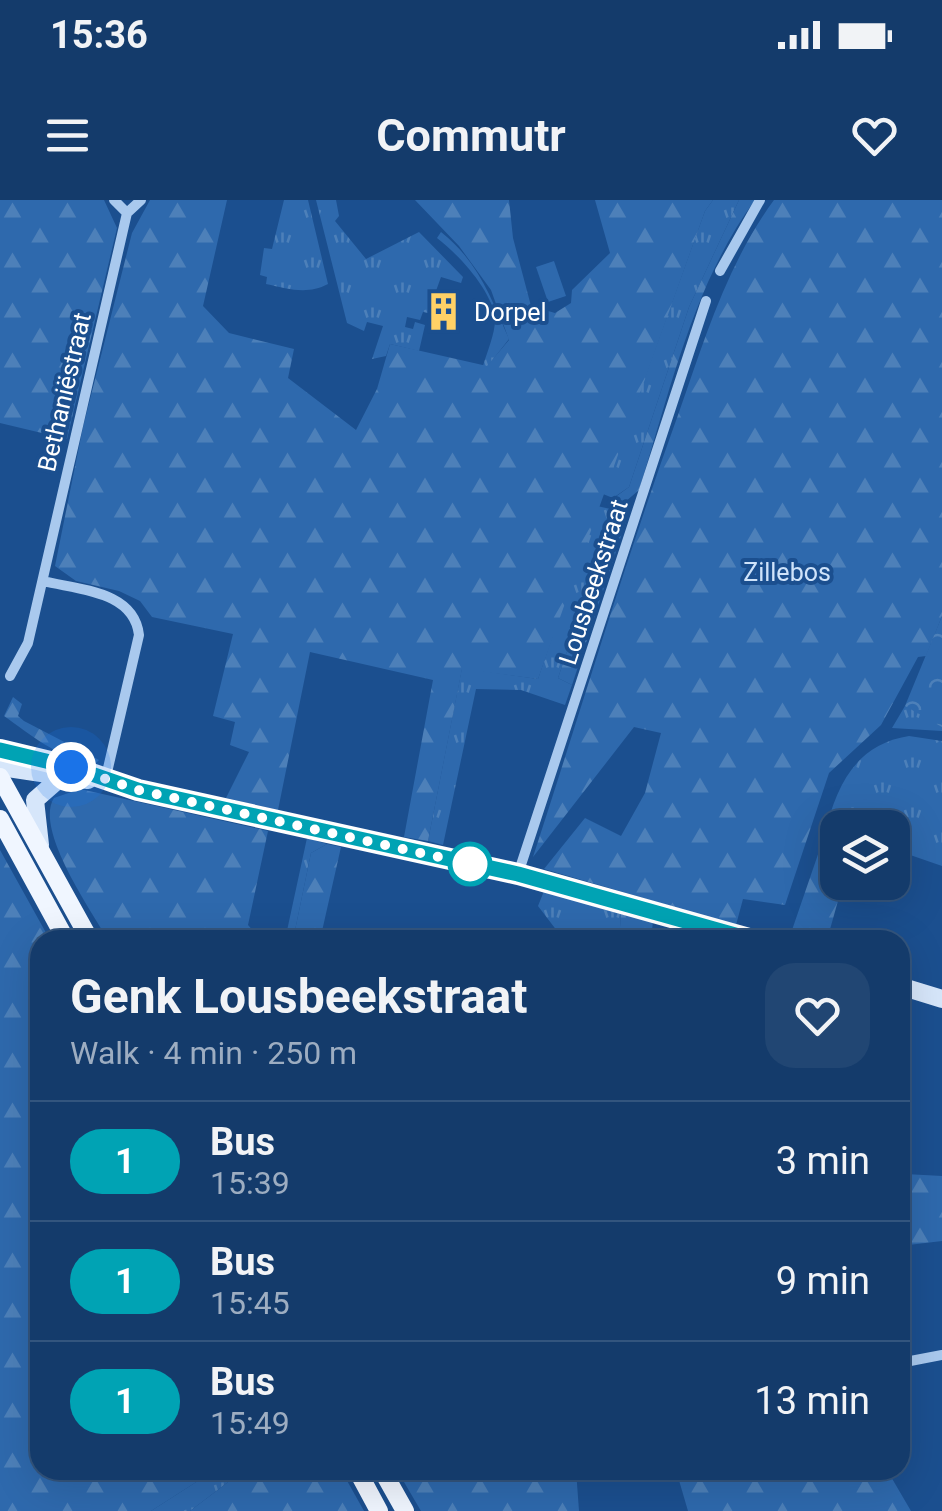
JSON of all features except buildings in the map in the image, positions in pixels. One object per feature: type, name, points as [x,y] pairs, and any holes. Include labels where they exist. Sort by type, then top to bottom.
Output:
[{"type":"main road","points":[[0,777],[85,930]]},
{"type":"main road","points":[[0,819],[61,930]]},
{"type":"main road","points":[[362,1480],[380,1511]]},
{"type":"main road","points":[[388,1480],[405,1511]]},
{"type":"street","points":[[114,200],[126,213],[140,200]]},
{"type":"street","points":[[720,270],[760,200]]},
{"type":"street","name":"Bethaniëstraat","points":[[10,676],[28,644],[126,213]]},
{"type":"street","name":"Lousbeekstraat","points":[[518,874],[706,302]]},
{"type":"street","points":[[43,581],[122,601],[137,616],[139,635],[105,781]]},
{"type":"street","points":[[0,750],[71,767],[105,781],[518,874],[717,930]]},
{"type":"street","points":[[0,767],[59,779],[105,781]]},
{"type":"street","points":[[41,850],[35,800],[59,779]]},
{"type":"street","points":[[910,989],[942,999]]},
{"type":"street","points":[[910,1360],[942,1354]]},
{"type":"green space","points":[[0,200],[104,200],[117,228],[67,439],[0,423]]},
{"type":"green space","points":[[150,200],[227,200],[203,306],[229,333],[294,349],[288,378],[356,430],[377,389],[390,344],[487,366],[509,340],[491,290],[459,246],[415,200],[509,200],[513,238],[531,306],[555,313],[571,303],[572,290],[610,253],[595,200],[713,200],[705,211],[538,679],[462,669],[428,841],[404,837],[433,680],[310,652],[278,810],[226,798],[249,752],[230,745],[235,722],[213,716],[233,634],[152,617],[140,601],[119,591],[76,581],[55,566],[83,427],[132,233]]},
{"type":"green space","points":[[284,200],[308,200],[328,284],[313,289],[290,289],[266,284],[267,277],[260,275],[264,248],[272,249]]},
{"type":"green space","points":[[316,200],[336,200],[339,216],[335,221],[366,259],[419,232],[463,277],[461,283],[441,277],[428,313],[423,312],[420,320],[407,317],[405,327],[413,329],[415,322],[425,325],[419,351],[390,344],[386,356],[372,359],[383,326],[367,322],[364,331],[347,323]]},
{"type":"green space","points":[[713,200],[739,200],[689,307],[629,487],[613,498],[603,494],[705,211]]},
{"type":"green space","points":[[739,200],[755,200],[733,233],[699,303],[639,490],[625,502],[614,498],[629,487],[689,307]]},
{"type":"green space","name":"Zillebos","points":[[774,200],[942,200],[942,616],[926,656],[918,657],[881,725],[829,773],[785,905],[743,899],[736,925],[544,869],[585,818],[621,836],[645,793],[661,733],[634,727],[533,857],[707,331],[743,250]]},
{"type":"green space","points":[[441,232],[474,268],[509,339],[487,367],[483,366],[494,331],[493,309],[473,274],[437,238]]},
{"type":"green space","points":[[554,261],[566,296],[548,302],[536,267]]},
{"type":"green space","points":[[597,506],[615,510],[558,678],[572,685],[565,705],[521,690],[476,689],[443,845],[428,841],[462,668],[538,679]]},
{"type":"green space","points":[[615,510],[626,521],[572,685],[558,678]]},
{"type":"green space","points":[[942,616],[942,727],[905,706]]},
{"type":"green space","points":[[13,697],[22,704],[18,716],[24,721],[99,760],[94,765],[69,757],[4,716]]},
{"type":"green space","points":[[905,706],[942,710],[942,731],[892,728]]},
{"type":"green space","points":[[909,736],[942,741],[942,866],[910,855],[910,810],[832,810],[851,770],[875,748]]},
{"type":"green space","points":[[80,789],[268,831],[248,925],[252,930],[102,930],[58,849],[50,812],[54,798]]},
{"type":"green space","points":[[307,838],[327,844],[311,853],[295,930],[287,930]]},
{"type":"green space","points":[[327,844],[341,847],[322,930],[295,930],[311,853]]},
{"type":"green space","points":[[820,849],[820,900],[838,900],[830,930],[792,930]]},
{"type":"green space","points":[[0,850],[44,930],[30,930],[30,1480],[199,1480],[151,1511],[0,1511]]},
{"type":"green space","points":[[544,891],[621,914],[620,930],[556,930],[538,906]]},
{"type":"green space","points":[[621,914],[653,921],[652,930],[620,930]]},
{"type":"green space","points":[[910,1174],[942,1176],[942,1241],[910,1245]]},
{"type":"green space","points":[[199,1480],[231,1480],[190,1511],[151,1511]]},
{"type":"green space","points":[[231,1480],[347,1480],[364,1511],[190,1511]]},
{"type":"green space","points":[[403,1480],[577,1480],[579,1511],[421,1511]]},
{"type":"green space","points":[[679,1480],[893,1480],[911,1511],[688,1511]]},
{"type":"bus line","name":"1","points":[[0,750],[71,767],[138,790],[518,874],[717,930]]},
{"type":"place","name":"Dorpel","points":[[444,312]]},
{"type":"route","points":[[71,767],[138,790],[470,864]]}]
